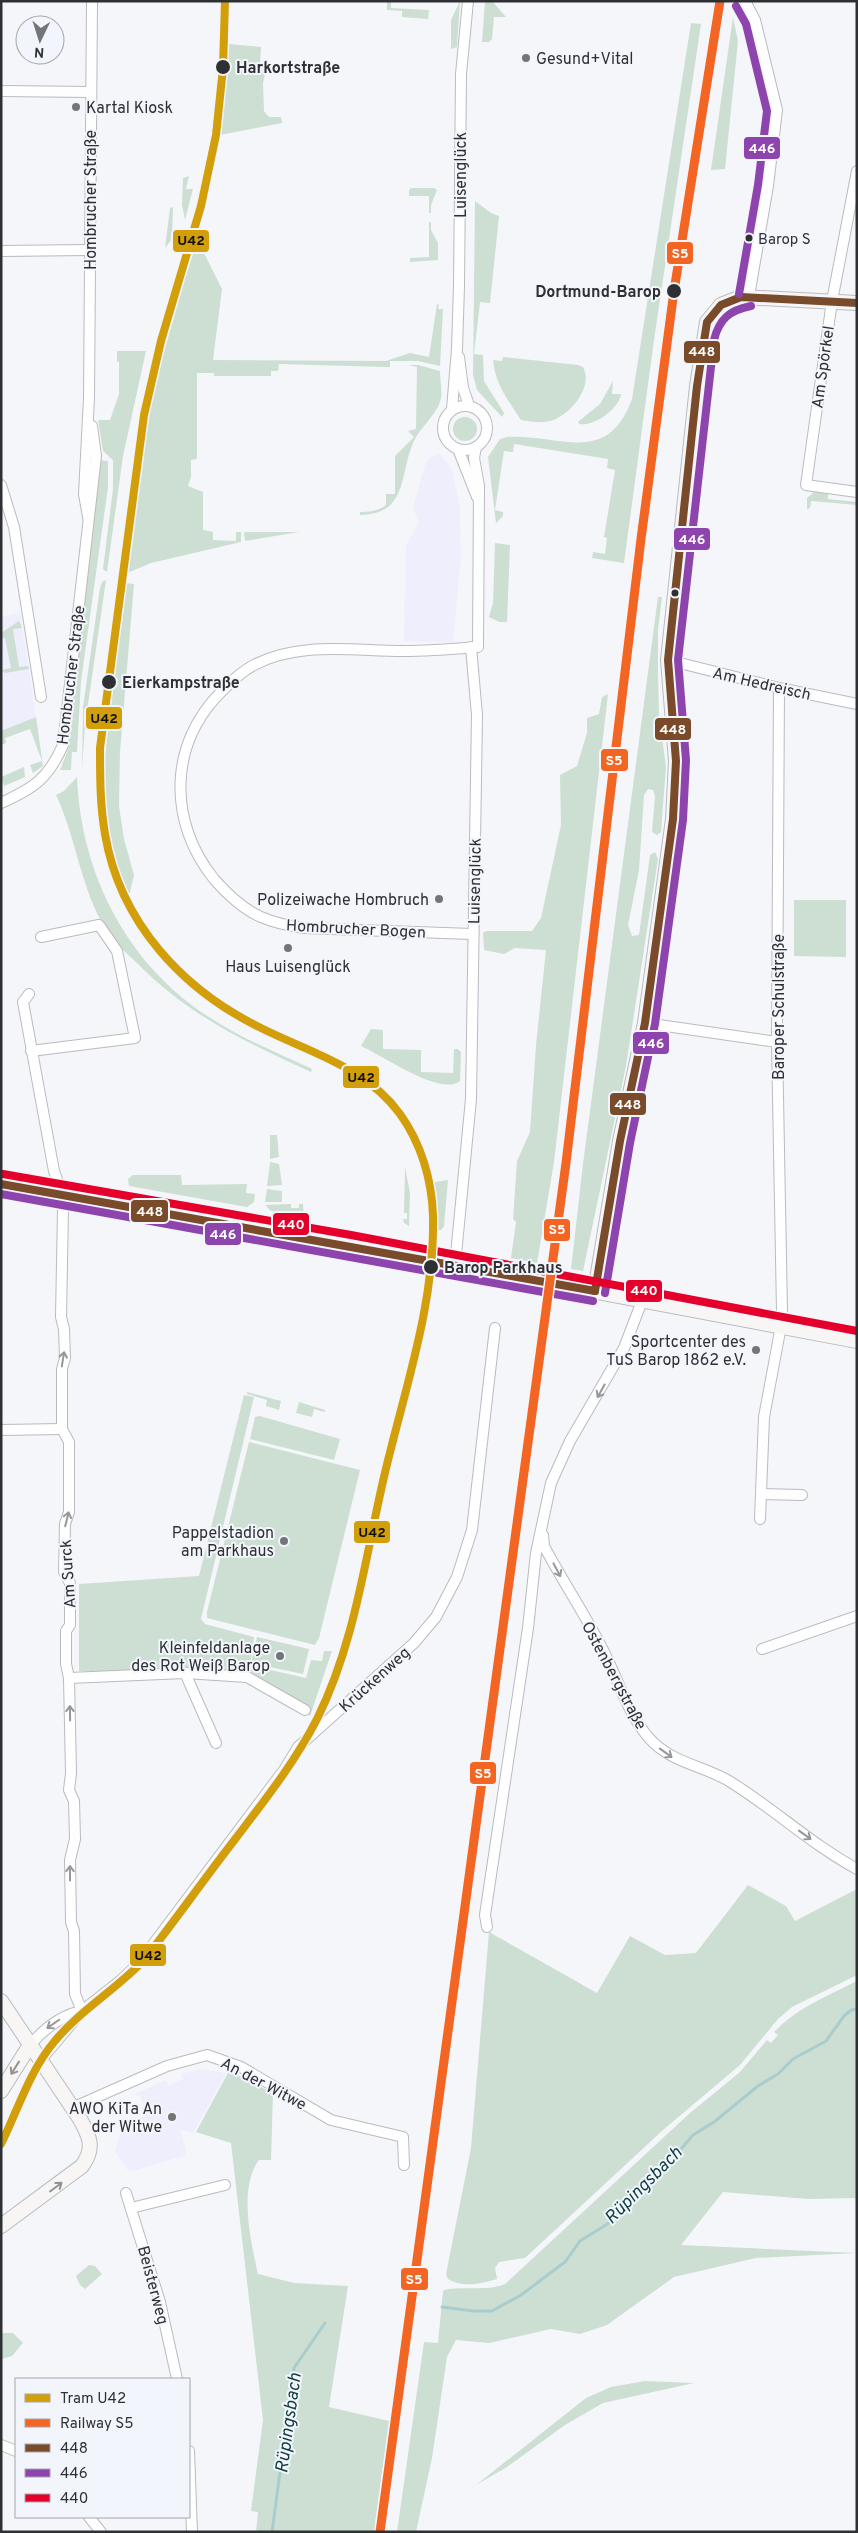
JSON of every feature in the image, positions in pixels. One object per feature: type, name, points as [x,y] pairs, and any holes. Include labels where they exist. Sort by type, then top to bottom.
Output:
[{"type":"main road","points":[[595,1291],[620,1141],[645,1023],[675,795],[676,761],[668,660],[695,404],[706,327],[712,314],[721,305],[733,299],[749,296],[808,302],[857,303]]},
{"type":"main road","points":[[1,1184],[456,1265],[857,1341]]},
{"type":"main road","points":[[1,2001],[90,2137],[91,2147],[89,2156],[82,2166],[62,2183],[1,2226]]},
{"type":"main road","name":"Krückenweg","points":[[1,2091],[35,2053]]},
{"type":"street","name":"Hombrucher Straße","points":[[1,803],[32,789],[44,778],[56,762],[63,745],[96,456],[89,398],[92,1]]},
{"type":"street","name":"Luisenglück","points":[[468,1],[461,74],[457,349],[452,409],[445,417],[442,428],[449,443],[458,449],[479,503]]},
{"type":"street","points":[[745,1],[755,20],[777,110],[768,186],[749,296]]},
{"type":"street","points":[[1,91],[91,92]]},
{"type":"street","name":"Am Spörkel","points":[[857,171],[832,301],[806,485],[857,492]]},
{"type":"street","points":[[1,251],[89,250]]},
{"type":"street","name":"Luisenglück","points":[[456,1265],[469,1133],[477,715],[472,647],[478,647],[479,486],[474,458],[476,447],[486,436],[487,424],[479,410],[469,406],[463,388],[457,349]]},
{"type":"street","points":[[452,409],[469,406]]},
{"type":"street","points":[[458,449],[468,450],[476,447]]},
{"type":"street","points":[[1,485],[14,527],[41,697]]},
{"type":"street","name":"Hombrucher Bogen","points":[[472,647],[404,651],[314,649],[276,656],[254,665],[237,675],[212,701],[201,716],[183,760],[180,784],[185,826],[203,865],[240,904],[259,917],[282,925],[304,928],[472,934]]},
{"type":"street","name":"Am Hedreisch","points":[[668,660],[779,688],[857,704]]},
{"type":"street","name":"Baroper Schulstraße","points":[[760,1519],[764,1416],[781,1326],[777,1042],[779,688]]},
{"type":"street","points":[[31,1051],[136,1038],[117,951],[99,926],[41,937]]},
{"type":"street","name":"Am Surck","points":[[29,994],[23,1002],[31,1051],[54,1171],[62,1194],[63,1255],[60,1317],[64,1329],[65,1358],[62,1369],[62,1429],[69,1442],[69,1512],[65,1524],[64,1572],[70,1583],[70,1625],[66,1631],[66,1664],[69,1678],[71,1773],[69,1790],[74,1801],[75,1830],[70,1860],[71,1922],[74,1931],[75,1994],[82,2011]]},
{"type":"street","points":[[645,1023],[777,1042]]},
{"type":"street","name":"Ostenbergstraße","points":[[488,1927],[484,1915],[542,1524],[551,1483],[570,1441],[624,1348],[642,1301]]},
{"type":"street","name":"Krückenweg","points":[[35,2053],[54,2043],[82,2011],[120,1981],[139,1963],[284,1770],[298,1747],[414,1643],[436,1616],[457,1577],[472,1530],[495,1328]]},
{"type":"street","points":[[1,1430],[62,1429]]},
{"type":"street","points":[[761,1494],[802,1495]]},
{"type":"street","name":"Ostenbergstraße","points":[[542,1524],[544,1546],[603,1649],[636,1720],[650,1739],[680,1762],[727,1780],[835,1857],[857,1869]]},
{"type":"street","points":[[762,1649],[857,1616]]},
{"type":"street","points":[[186,1673],[216,1743]]},
{"type":"street","points":[[69,1678],[186,1673],[247,1677],[304,1710]]},
{"type":"street","name":"Krückenweg","points":[[35,2053],[39,2034],[68,2014],[82,2011]]},
{"type":"street","name":"An der Witwe","points":[[72,2108],[167,2066],[207,2055],[241,2067],[331,2120],[403,2137],[404,2165]]},
{"type":"street","points":[[131,2208],[225,2185]]},
{"type":"street","name":"Beisterweg","points":[[126,2193],[160,2302],[177,2378]]},
{"type":"street","points":[[1,2445],[15,2451]]},
{"type":"street","points":[[190,2478],[192,2532]]},
{"type":"street","points":[[90,2518],[101,2532]]},
{"type":"shaded area","points":[[440,454],[452,469],[460,509],[461,558],[453,642],[404,641],[406,545],[419,523],[413,508],[425,465],[429,458]]},
{"type":"shaded area","points":[[20,612],[36,717],[1,731],[1,617]]},
{"type":"shaded area","name":"AWO KiTa An der Witwe","points":[[201,2069],[226,2073],[193,2133],[180,2129],[187,2155],[129,2172],[115,2151],[124,2121],[136,2125],[145,2114],[141,2107],[144,2106],[140,2095],[136,2096],[135,2094],[166,2080],[169,2085],[183,2079],[181,2074]]},
{"type":"green space","points":[[387,1],[391,1],[391,8],[429,10],[428,19],[402,17],[402,11],[387,10]]},
{"type":"green space","points":[[460,1],[457,47],[451,49],[451,20]]},
{"type":"green space","points":[[485,1],[492,1],[506,17],[494,17],[492,39],[489,42],[482,42]]},
{"type":"green space","points":[[733,17],[738,41],[725,169],[711,170]]},
{"type":"green space","points":[[691,23],[701,24],[654,340],[624,563],[592,558],[593,552],[605,554],[607,538],[604,537],[615,470],[607,468],[608,459],[514,444],[513,452],[504,451],[495,510],[503,512],[503,516],[496,523],[488,457],[500,439],[507,437],[579,442],[595,440],[609,433],[622,420],[632,399]]},
{"type":"green space","points":[[229,44],[261,47],[260,66],[267,66],[263,83],[264,111],[269,117],[281,117],[282,123],[220,135]]},
{"type":"green space","points":[[189,176],[186,189],[193,189],[185,220],[182,205],[183,178]]},
{"type":"green space","points":[[411,188],[434,188],[437,190],[431,205],[431,213],[429,213],[429,196],[409,196]]},
{"type":"green space","points":[[475,201],[491,213],[499,216],[490,303],[480,302],[474,354],[483,355],[484,381],[504,413],[502,417],[477,390],[473,375]]},
{"type":"green space","points":[[173,207],[172,239],[165,248],[170,208]]},
{"type":"green space","points":[[429,222],[431,222],[431,230],[438,243],[438,260],[410,262],[410,258],[429,257]]},
{"type":"green space","points":[[204,236],[202,249],[222,289],[213,360],[386,361],[410,353],[429,357],[437,304],[439,305],[438,309],[443,309],[440,366],[418,361],[390,361],[390,367],[279,364],[278,371],[271,371],[271,376],[214,376],[214,373],[197,373],[197,459],[191,460],[191,477],[188,486],[203,492],[203,530],[213,532],[213,540],[236,541],[236,532],[241,532],[241,542],[151,563],[127,573],[146,426],[154,387],[186,275],[197,242]]},
{"type":"green space","points":[[117,351],[146,351],[123,456],[107,572],[103,569],[113,489],[113,460],[103,451],[98,420],[110,420],[119,394]]},
{"type":"green space","points":[[503,357],[583,367],[585,382],[580,397],[569,410],[552,421],[534,422],[521,420],[496,377],[493,360],[502,361]]},
{"type":"green space","points":[[408,365],[418,365],[440,371],[441,399],[434,413],[413,443],[403,480],[394,500],[387,508],[375,513],[360,515],[360,512],[374,511],[383,507],[386,505],[386,494],[395,494],[395,456],[414,437],[408,431],[416,429],[417,367]]},
{"type":"green space","points":[[613,381],[612,394],[621,394],[616,405],[598,420],[592,423],[579,424],[578,422],[600,404]]},
{"type":"green space","points":[[460,417],[470,417],[477,424],[477,434],[470,441],[460,441],[453,434],[453,424]]},
{"type":"green space","points":[[99,460],[108,461],[108,487],[81,681],[77,752],[72,752],[71,770],[60,770],[69,747],[72,724]]},
{"type":"green space","points":[[814,492],[828,494],[828,499],[857,502],[857,505],[811,501],[810,508],[807,509],[807,498]]},
{"type":"green space","points":[[244,532],[299,532],[245,541]]},
{"type":"green space","points":[[495,543],[510,545],[507,622],[499,622],[489,617],[493,603]]},
{"type":"green space","points":[[106,580],[85,725],[82,769],[83,707],[100,588],[102,582]]},
{"type":"green space","points":[[125,583],[134,584],[120,752],[119,806],[124,839],[134,875],[129,896],[116,868],[108,837],[103,774]]},
{"type":"green space","points":[[658,597],[662,597],[658,630],[659,714],[666,767],[661,832],[657,835],[652,832],[655,796],[653,790],[648,789],[644,795],[639,870],[628,925],[632,936],[639,935],[650,855],[655,852],[658,859],[626,1066],[583,1271],[571,1269],[583,1164]]},
{"type":"green space","points":[[19,621],[22,628],[13,629],[19,667],[28,666],[29,669],[5,673],[2,670],[11,668],[5,638],[1,638],[1,633]]},
{"type":"green space","points":[[608,694],[554,1162],[537,1263],[511,1258],[516,1222],[513,1219],[517,1161],[530,1132],[536,1045],[546,950],[515,948],[504,954],[484,950],[483,933],[486,931],[532,931],[541,918],[561,825],[560,775],[577,766],[587,733],[587,718],[599,714],[602,697]]},
{"type":"green space","points":[[36,717],[43,766],[33,773],[30,765],[42,761],[30,729],[5,738],[6,743],[1,745],[1,731]]},
{"type":"green space","points":[[24,767],[25,777],[4,786],[1,777]]},
{"type":"green space","points":[[77,777],[81,814],[88,850],[100,885],[116,918],[136,948],[159,976],[186,1001],[228,1029],[312,1069],[311,1072],[241,1038],[177,999],[113,939],[94,906],[63,810],[56,795],[64,791]]},
{"type":"green space","points":[[794,900],[846,900],[846,957],[794,956]]},
{"type":"green space","points":[[371,1029],[383,1030],[383,1049],[421,1050],[421,1072],[453,1073],[454,1049],[458,1049],[461,1052],[460,1081],[451,1084],[439,1084],[411,1073],[361,1046]]},
{"type":"green space","points":[[270,1135],[277,1135],[279,1157],[270,1159]]},
{"type":"green space","points":[[270,1162],[279,1164],[282,1185],[267,1186]]},
{"type":"green space","points":[[405,1167],[410,1193],[409,1226],[404,1223],[403,1219],[407,1219],[407,1213],[404,1213]]},
{"type":"green space","points":[[133,1175],[181,1175],[182,1185],[247,1184],[246,1193],[255,1194],[254,1202],[247,1207],[129,1186],[128,1179]]},
{"type":"green space","points":[[448,1180],[444,1226],[441,1230],[438,1230],[435,1182]]},
{"type":"green space","points":[[267,1189],[282,1191],[282,1202],[265,1202]]},
{"type":"green space","points":[[291,1204],[291,1208],[299,1208],[299,1204],[303,1204],[304,1217],[271,1211],[265,1205]]},
{"type":"green space","points":[[247,1392],[281,1401],[279,1410],[266,1406],[267,1400],[247,1394]]},
{"type":"green space","points":[[244,1395],[254,1397],[201,1619],[205,1624],[254,1637],[249,1673],[253,1666],[306,1678],[311,1660],[322,1661],[324,1651],[332,1651],[310,1716],[276,1692],[232,1676],[79,1671],[79,1584],[199,1576]]},
{"type":"green space","points":[[299,1402],[325,1410],[325,1412],[314,1409],[312,1417],[296,1413]]},
{"type":"green space","points":[[260,1416],[340,1439],[334,1460],[250,1439],[255,1417]]},
{"type":"green space","name":"Pappelstadion am Parkhaus","points":[[249,1442],[360,1470],[319,1638],[315,1645],[207,1618]]},
{"type":"green space","name":"Kleinfeldanlage des Rot Weiß Barop","points":[[257,1637],[309,1649],[303,1674],[251,1663]]},
{"type":"green space","points":[[748,1885],[786,1906],[795,1921],[857,1889],[857,1975],[792,2007],[778,2019],[740,2065],[663,2130],[525,2258],[499,2262],[495,2268],[497,2279],[478,2284],[460,2284],[448,2279],[446,2274],[471,2148],[489,1932],[597,1993],[630,1936],[665,1955],[696,1953]]},
{"type":"green space","points":[[857,1981],[857,2198],[808,2199],[723,2192],[681,2245],[857,2253],[756,2258],[674,2277],[607,2325],[580,2334],[551,2329],[489,2343],[456,2340],[447,2357],[432,2458],[416,2532],[397,2532],[424,2342],[438,2343],[443,2291],[454,2288],[489,2288],[505,2284],[690,2113],[740,2072],[767,2040],[771,2043],[778,2035],[774,2032],[792,2016]]},
{"type":"green space","points":[[229,2071],[273,2093],[271,2160],[259,2160],[249,2185],[248,2216],[258,2274],[294,2283],[348,2286],[329,2407],[389,2421],[374,2532],[256,2532],[258,2512],[251,2511],[263,2420],[231,2143],[196,2132]]},
{"type":"green space","points":[[89,2265],[95,2266],[102,2274],[85,2289],[80,2285],[76,2276]]},
{"type":"green space","points":[[1,2333],[13,2333],[23,2343],[12,2356],[2,2359]]},
{"type":"green space","points":[[645,2381],[694,2383],[603,2403],[565,2425],[507,2467],[476,2485],[586,2398],[611,2387]]},
{"type":"waterway","name":"Rüpingsbach","points":[[442,2307],[473,2311],[492,2311],[521,2295],[565,2262],[580,2241],[609,2223],[639,2186],[664,2160],[681,2149],[693,2135],[714,2122],[758,2086],[778,2074],[793,2059],[826,2041],[844,2016],[851,2010],[857,2009]]},
{"type":"waterway","name":"Rüpingsbach","points":[[272,2532],[294,2368],[325,2323]]},
{"type":"tram line","name":"U42","points":[[1,2144],[31,2078],[45,2054],[64,2030],[145,1959],[279,1780],[317,1719],[341,1661],[358,1600],[384,1477],[417,1348],[429,1282],[433,1216],[428,1176],[414,1137],[400,1114],[371,1084],[354,1073],[337,1063],[261,1028],[233,1012],[206,994],[181,973],[159,950],[140,924],[125,897],[113,866],[103,823],[100,748],[144,415],[161,341],[201,206],[216,135],[223,68],[225,1]]},
{"type":"rail line","name":"S5","points":[[380,2532],[566,1163],[641,539],[674,291],[720,1]]},
{"type":"transit line","name":"446","points":[[736,6],[746,24],[767,111],[758,185],[739,294]]},
{"type":"transit line","name":"448","points":[[595,1291],[620,1141],[645,1023],[673,819],[676,761],[668,660],[697,386],[707,322],[721,305],[741,297],[857,303]]},
{"type":"transit line","name":"446","points":[[605,1293],[630,1143],[655,1024],[683,820],[686,760],[678,660],[714,340],[719,326],[726,317],[737,310],[751,306]]},
{"type":"transit line","name":"440","points":[[3,1174],[351,1235],[857,1331]]},
{"type":"transit line","name":"448","points":[[1,1184],[595,1291]]},
{"type":"transit line","name":"446","points":[[1,1194],[593,1301]]},
{"type":"place","name":"Gesund+Vital","points":[[526,58]]},
{"type":"place","name":"Harkortstraße","points":[[223,67]]},
{"type":"place","name":"Kartal Kiosk","points":[[76,107]]},
{"type":"place","name":"Barop S","points":[[749,238]]},
{"type":"place","name":"Dortmund-Barop","points":[[674,291]]},
{"type":"place","name":"Eierkampstraße","points":[[109,682]]},
{"type":"place","name":"Polizeiwache Hombruch","points":[[439,899]]},
{"type":"place","name":"Haus Luisenglück","points":[[288,948]]},
{"type":"place","name":"Barop Parkhaus","points":[[431,1267]]},
{"type":"place","name":"Sportcenter des TuS Barop 1862 e.V.","points":[[756,1350]]},
{"type":"place","name":"Pappelstadion am Parkhaus","points":[[284,1541]]},
{"type":"place","name":"Kleinfeldanlage des Rot Weiß Barop","points":[[280,1656]]},
{"type":"place","name":"AWO KiTa An der Witwe","points":[[172,2117]]}]
